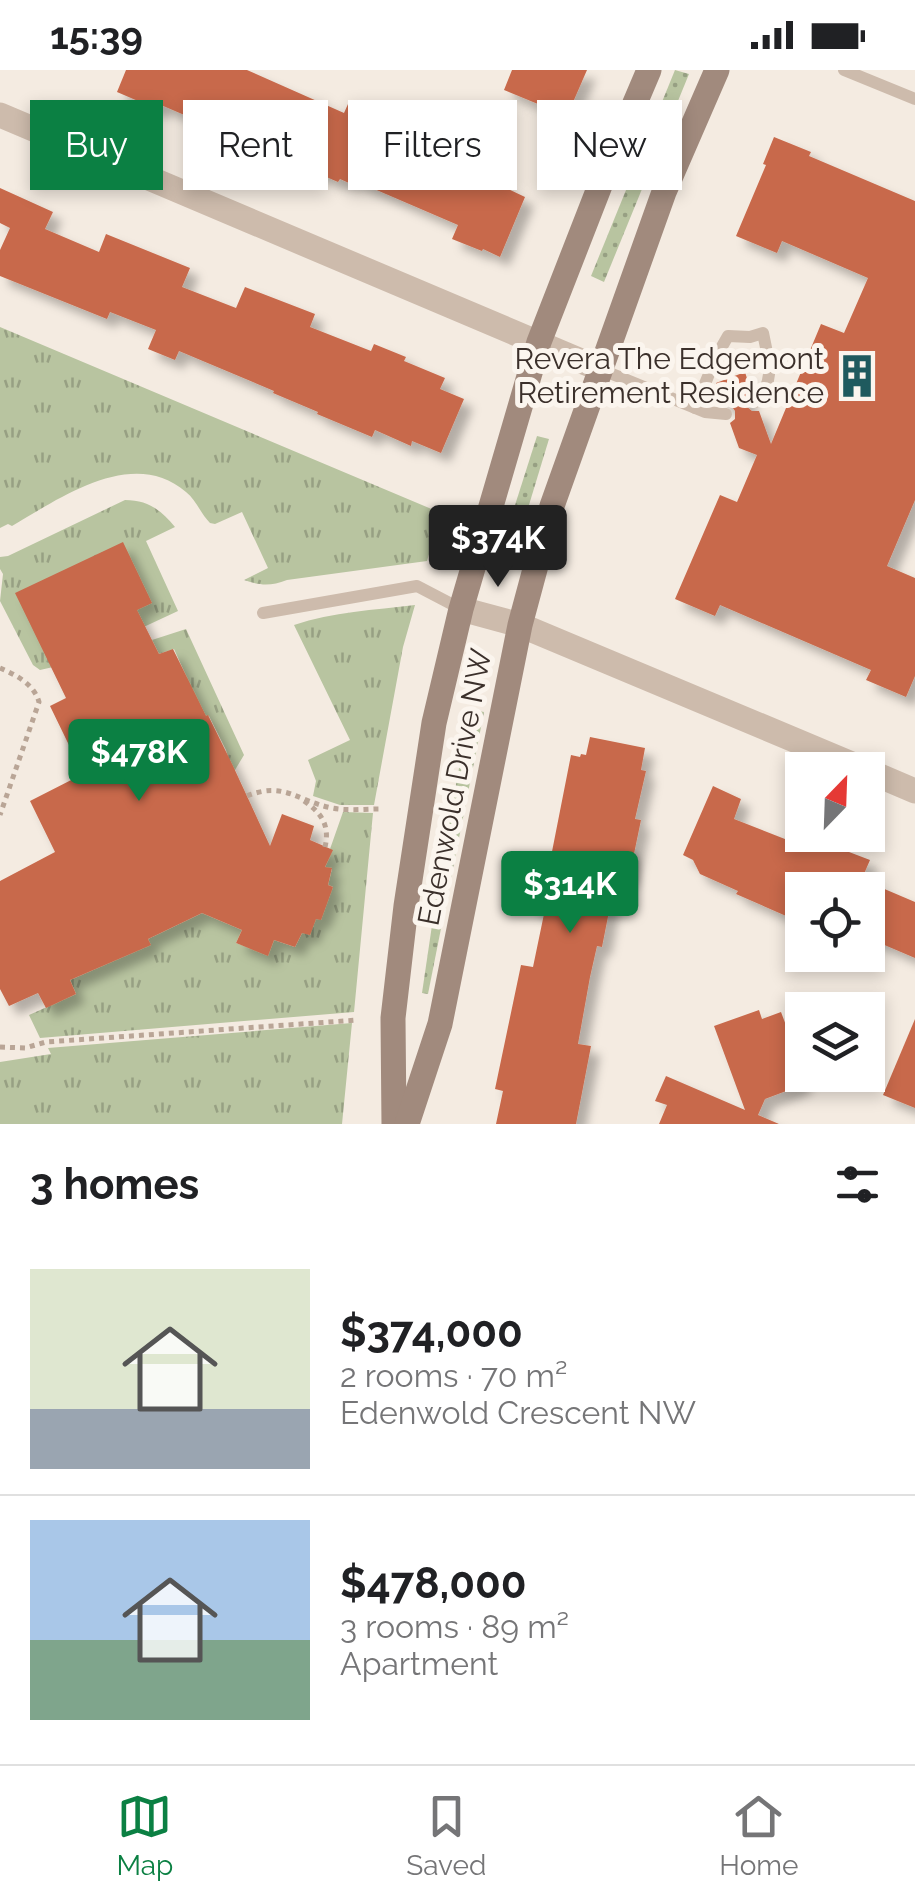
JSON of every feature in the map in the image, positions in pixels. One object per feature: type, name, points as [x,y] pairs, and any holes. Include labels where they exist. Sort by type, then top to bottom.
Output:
[{"type":"street","name":"Edenwold Drive NW","points":[[394,1124],[393,1018],[406,906],[434,723],[461,609],[538,342],[649,70]]},
{"type":"street","name":"Edenwold Drive NW","points":[[408,1124],[440,1024],[520,625],[552,506],[664,192],[717,70]]},
{"type":"street","points":[[0,115],[600,369]]},
{"type":"street","points":[[461,609],[520,625],[824,752]]},
{"type":"street","points":[[885,778],[915,790]]},
{"type":"lane","points":[[844,70],[915,99]]},
{"type":"lane","points":[[695,408],[728,336],[762,334],[771,376],[762,397],[755,402]]},
{"type":"lane","points":[[600,369],[695,408],[726,414]]},
{"type":"lane","points":[[263,614],[417,586],[461,609]]},
{"type":"path","points":[[0,668],[18,676],[40,702],[0,815]]},
{"type":"path","points":[[247,796],[274,789],[330,808],[380,809]]},
{"type":"path","points":[[293,794],[316,808],[324,818],[328,834],[325,847]]},
{"type":"path","points":[[0,1046],[24,1048],[46,1042],[358,1020]]},
{"type":"green space","points":[[675,70],[689,74],[678,100],[663,100]]},
{"type":"green space","points":[[626,190],[642,190],[604,282],[591,276]]},
{"type":"green space","points":[[0,327],[441,513],[427,561],[271,584],[250,582],[244,580],[268,568],[242,512],[210,523],[186,492],[165,479],[143,474],[97,481],[12,526],[0,528]]},
{"type":"green space","points":[[537,436],[549,439],[522,528],[509,524]]},
{"type":"green space","points":[[125,500],[153,507],[175,527],[146,541],[178,611],[62,665],[40,670],[33,665],[0,601],[0,557]]},
{"type":"green space","points":[[415,605],[403,647],[374,805],[340,805],[313,796],[316,781],[308,760],[350,740],[294,625],[339,614]]},
{"type":"green space","points":[[186,629],[244,755],[232,775],[226,750],[209,716],[191,722],[187,678],[174,649],[159,654],[152,640]]},
{"type":"green space","points":[[470,709],[484,712],[428,994],[422,993]]},
{"type":"green space","points":[[343,812],[373,813],[354,1012],[40,1038],[29,1015],[76,994],[70,980],[150,945],[148,939],[202,913],[242,930],[236,943],[268,955],[274,940],[295,947],[333,887],[328,885],[332,869],[325,867]]},
{"type":"green space","points":[[352,1023],[342,1124],[0,1124],[0,1062],[51,1054],[48,1048]]},
{"type":"building","points":[[126,70],[247,70],[315,100],[183,100],[183,114],[163,106],[163,100],[136,100],[117,92]]},
{"type":"building","points":[[512,70],[587,70],[574,100],[537,100],[537,104],[504,90]]},
{"type":"building","points":[[348,104],[348,183],[340,179],[338,182],[328,178],[328,106],[344,113]]},
{"type":"building","name":"Revera The Edgemont Retirement Residence","points":[[774,137],[915,201],[915,500],[887,566],[915,578],[915,676],[906,697],[866,680],[871,670],[720,605],[715,616],[675,599],[720,495],[737,502],[757,455],[739,448],[730,423],[735,419],[735,411],[731,405],[723,404],[716,383],[745,372],[751,391],[746,406],[759,411],[771,444],[821,324],[844,333],[868,278],[782,241],[777,253],[736,236]]},
{"type":"building","points":[[0,188],[53,212],[45,229],[99,252],[106,234],[190,268],[182,287],[236,308],[245,287],[315,314],[310,327],[371,351],[374,344],[445,378],[440,389],[464,399],[441,453],[412,441],[411,446],[375,430],[372,437],[179,351],[175,360],[148,349],[156,330],[110,312],[107,319],[0,276],[0,250],[10,228],[0,223]]},
{"type":"building","points":[[377,190],[510,190],[525,197],[500,257],[452,239],[458,225]]},
{"type":"building","points":[[123,542],[152,603],[137,610],[159,654],[173,649],[270,846],[282,814],[314,826],[310,840],[333,850],[325,867],[332,868],[328,885],[333,887],[321,920],[316,919],[310,935],[302,933],[295,947],[274,940],[268,956],[236,943],[242,930],[202,913],[148,939],[151,945],[70,980],[76,994],[46,1008],[38,993],[9,1006],[0,989],[0,881],[55,852],[30,801],[83,774],[50,706],[66,698],[15,593]]},
{"type":"building","points":[[590,737],[645,748],[641,770],[646,771],[635,819],[641,820],[629,878],[616,876],[602,947],[597,946],[590,977],[578,1044],[591,1046],[576,1124],[496,1124],[503,1091],[495,1089],[521,965],[533,967],[544,914],[531,909],[538,875],[547,877],[571,755],[586,755]]},
{"type":"building","points":[[713,786],[741,799],[734,819],[785,839],[785,852],[849,852],[870,860],[865,872],[785,872],[785,915],[700,874],[693,860],[683,855]]},
{"type":"building","points":[[885,889],[915,902],[915,958],[885,945]]},
{"type":"building","points":[[759,1010],[762,1019],[781,1012],[785,1023],[785,1091],[765,1099],[758,1115],[779,1124],[659,1124],[667,1105],[655,1101],[666,1076],[745,1110],[714,1026]]},
{"type":"building","points":[[915,1019],[915,1108],[883,1095]]},
{"type":"place","name":"Revera The Edgemont Retirement Residence","points":[[857,376]]}]
